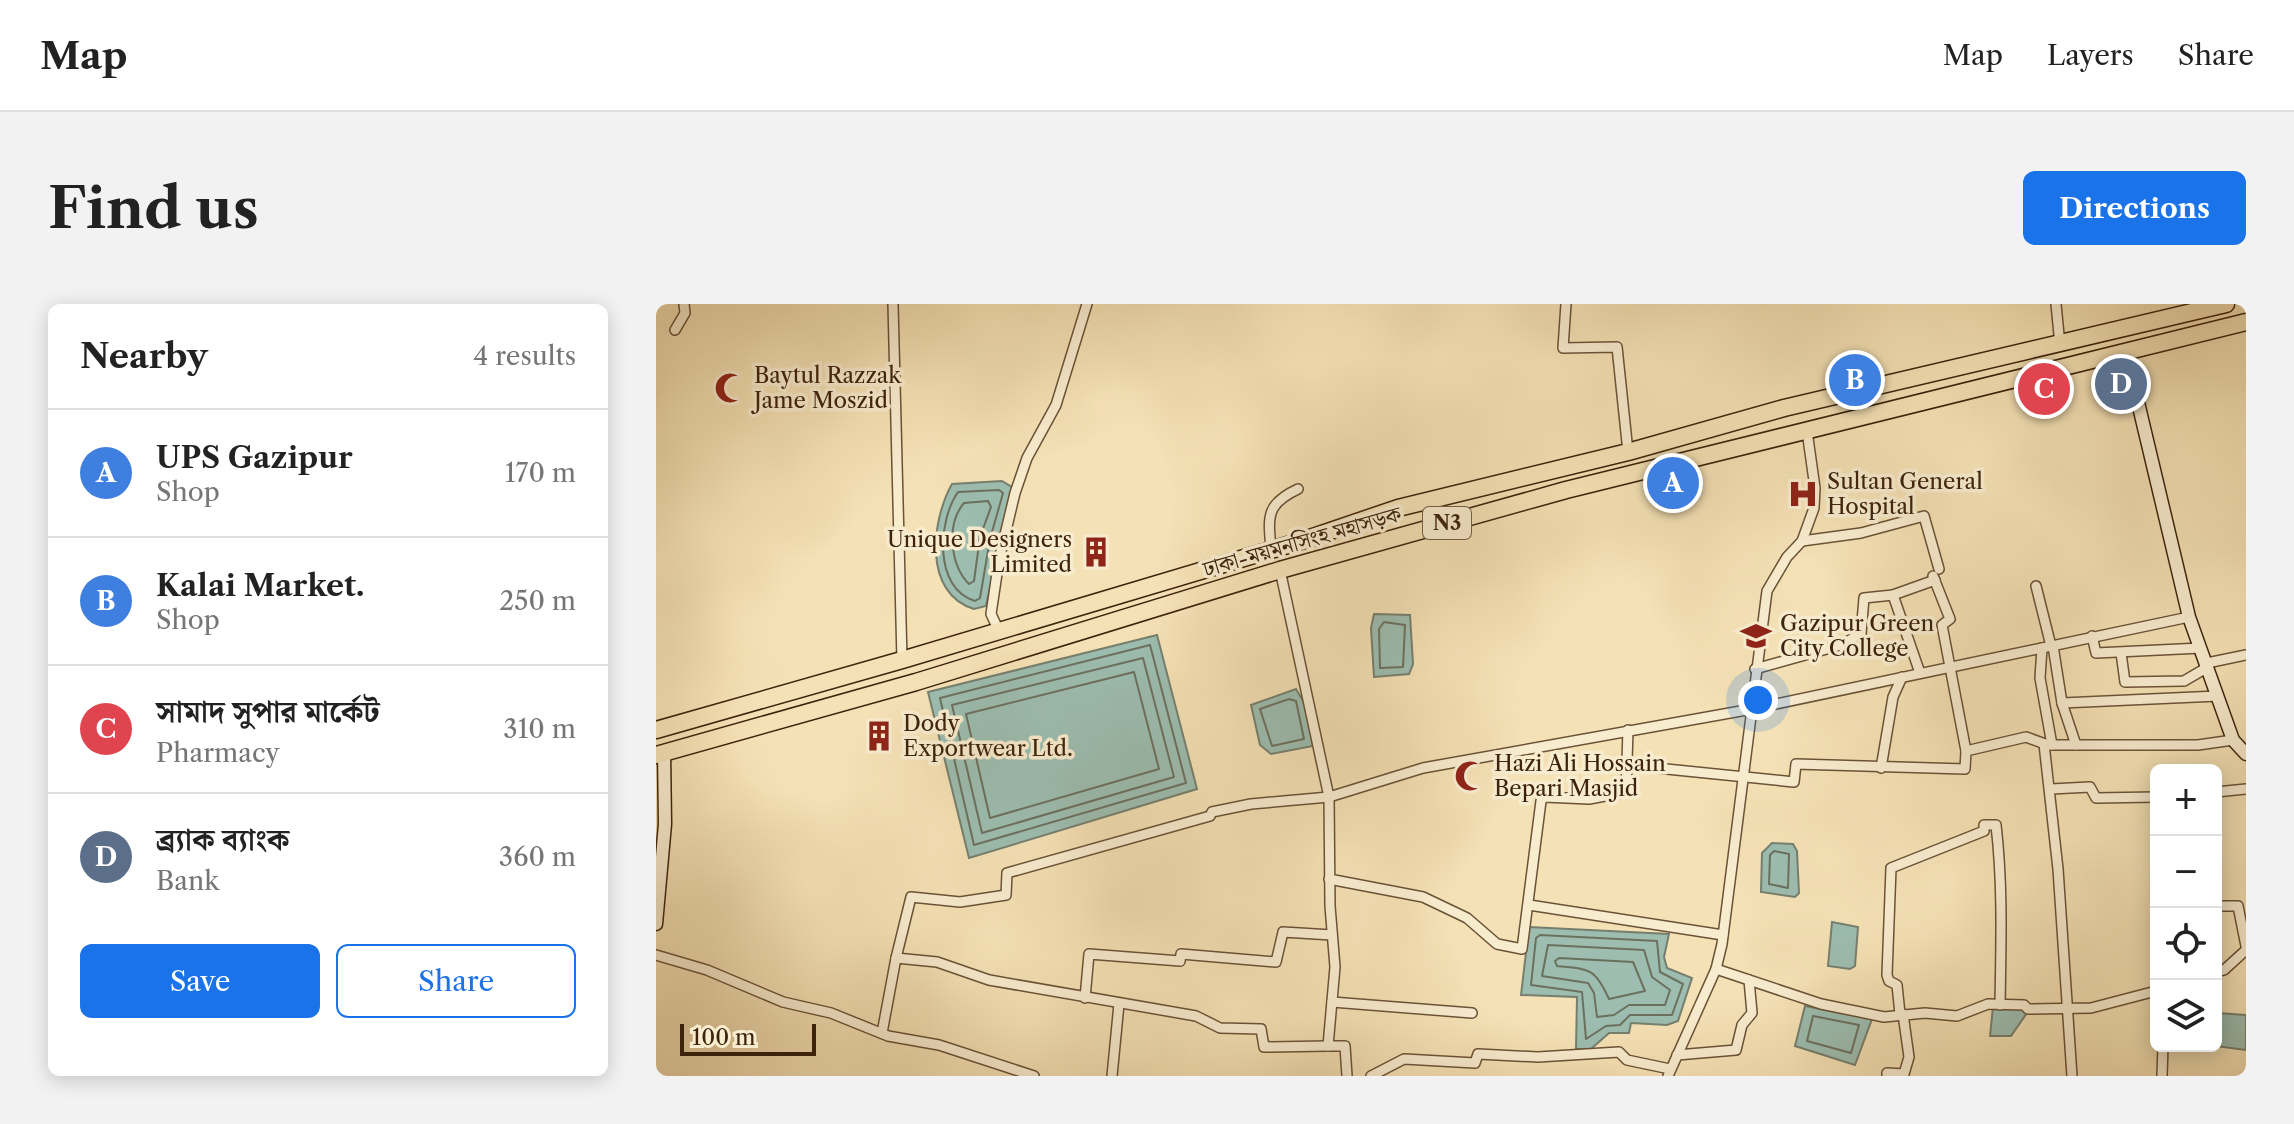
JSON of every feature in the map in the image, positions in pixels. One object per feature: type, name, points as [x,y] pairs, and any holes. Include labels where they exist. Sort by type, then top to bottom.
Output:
[{"type":"highway","name":"N3","points":[[2060,345],[2226,304]]},
{"type":"highway","name":"ঢাকা-ময়মনসিংহ মহাসড়ক","points":[[660,754],[916,682],[1280,570],[1591,484],[2246,322]]},
{"type":"highway","name":"ঢাকা-ময়মনসিংহ মহাসড়ক","points":[[656,730],[999,631],[1398,508],[1628,452],[1784,408],[2060,345]]},
{"type":"main road","points":[[2126,352],[2189,617],[2233,740],[2246,754]]},
{"type":"main road","points":[[656,924],[665,824],[660,754]]},
{"type":"street","points":[[675,330],[685,313],[684,304]]},
{"type":"street","points":[[893,304],[902,660]]},
{"type":"street","points":[[999,631],[991,614],[999,560],[1018,484],[1056,405],[1087,304]]},
{"type":"street","points":[[1566,304],[1563,348],[1617,347],[1628,452]]},
{"type":"street","points":[[2056,304],[2060,345]]},
{"type":"street","points":[[1371,1076],[1404,1059],[1475,1063],[1478,1054],[1538,1057],[1619,1052],[1627,1060],[1669,1072],[1716,969],[1745,777],[1755,669],[1767,591],[1787,557],[1802,541],[1814,508],[1815,488],[1807,431]]},
{"type":"street","points":[[1271,549],[1269,522],[1272,508],[1278,498],[1298,489]]},
{"type":"street","points":[[1627,765],[1794,782],[1796,764],[1965,769],[1966,751],[1942,625],[1950,619],[1935,575],[1922,515],[1861,533],[1802,541]]},
{"type":"street","points":[[1280,570],[1329,797],[1329,879],[1335,967],[1328,1046]]},
{"type":"street","points":[[1755,669],[1853,639],[1864,627],[1864,598],[1893,595],[1935,575]]},
{"type":"street","points":[[2036,586],[2062,703],[2076,745]]},
{"type":"street","points":[[1893,595],[1920,673]]},
{"type":"street","points":[[882,1033],[911,897],[960,902],[1006,895],[1007,873],[1210,816],[1212,812],[1251,804],[1329,797],[1423,768],[1752,709],[2189,617]]},
{"type":"street","points":[[2092,636],[2096,653],[2201,648]]},
{"type":"street","points":[[2049,646],[2040,678],[2048,744],[2061,943],[2070,1010],[2072,1076]]},
{"type":"street","points":[[2121,653],[2125,682],[2184,681],[2207,665],[2246,655]]},
{"type":"street","points":[[1881,768],[1893,697],[1902,677]]},
{"type":"street","points":[[2062,703],[2218,696]]},
{"type":"street","points":[[1329,879],[1423,897],[1467,918],[1497,944],[1522,949],[1544,797],[1589,799],[1626,792],[1628,730]]},
{"type":"street","points":[[1966,751],[2026,737],[2048,744],[2076,745],[2198,745],[2233,740]]},
{"type":"street","points":[[2051,789],[2090,787],[2096,798],[2150,797]]},
{"type":"street","points":[[2222,791],[2246,789]]},
{"type":"street","points":[[1887,1076],[1887,1073],[1904,1074],[1909,1057],[1897,985],[1889,981],[1887,975],[1891,868],[1984,831],[1984,825],[1996,825],[1999,852],[2003,924],[2000,1005]]},
{"type":"street","points":[[1529,905],[1723,935]]},
{"type":"street","points":[[2222,906],[2238,906],[2246,948],[2222,970]]},
{"type":"street","points":[[1085,998],[1089,954],[1180,961],[1181,954],[1276,962],[1283,932],[1332,935]]},
{"type":"street","points":[[656,955],[882,1033],[939,1045],[1034,1076]]},
{"type":"street","points":[[896,958],[937,962],[989,980],[1196,1016],[1220,1028],[1261,1029],[1264,1047],[1345,1046],[1347,1076]]},
{"type":"street","points":[[1716,969],[1821,1004],[1884,1017],[1901,1014],[1957,1016],[1988,1004],[2070,1010],[2150,994]]},
{"type":"street","points":[[1677,1055],[1736,1050],[1742,1025],[1752,1013],[1749,980]]},
{"type":"street","points":[[1332,1002],[1472,1013]]},
{"type":"street","points":[[1112,1076],[1119,1004]]},
{"type":"street","points":[[2162,1076],[2163,1052]]},
{"type":"water","points":[[1002,481],[1012,487],[986,606],[974,609],[957,600],[946,588],[939,572],[936,535],[940,516],[952,484]]},
{"type":"water","points":[[1374,614],[1410,615],[1413,664],[1409,674],[1374,677],[1371,628]]},
{"type":"water","points":[[1157,635],[1197,789],[969,858],[928,692]]},
{"type":"water","points":[[1296,689],[1306,706],[1313,746],[1271,754],[1260,745],[1251,705]]},
{"type":"water","points":[[1772,843],[1793,844],[1797,851],[1799,893],[1795,897],[1761,892],[1762,853]]},
{"type":"water","points":[[1832,922],[1858,927],[1855,966],[1850,969],[1828,966]]},
{"type":"water","points":[[1529,927],[1669,934],[1664,957],[1667,968],[1692,978],[1678,1021],[1667,1025],[1631,1023],[1629,1033],[1609,1033],[1591,1049],[1576,1049],[1577,997],[1521,995]]},
{"type":"water","points":[[1805,1006],[1872,1019],[1855,1065],[1795,1046]]},
{"type":"water","points":[[1993,1007],[2023,1007],[2027,1013],[2011,1036],[1990,1036]]},
{"type":"water","points":[[2222,1013],[2246,1015],[2246,1050],[2222,1047]]},
{"type":"place","name":"Kalai Market.","points":[[1855,380]]},
{"type":"place","name":"ব্র্যাক ব্যাংক","points":[[2121,384]]},
{"type":"place","name":"Baytul Razzak Jame Moszid","points":[[730,388]]},
{"type":"place","name":"সামাদ সুপার মার্কেট","points":[[2044,389]]},
{"type":"place","name":"UPS Gazipur","points":[[1673,483]]},
{"type":"place","name":"Sultan General Hospital","points":[[1803,494]]},
{"type":"place","name":"Unique Designers Limited","points":[[1096,552]]},
{"type":"place","name":"Gazipur Green City College","points":[[1756,636]]},
{"type":"place","name":"Dody Exportwear Ltd.","points":[[879,736]]},
{"type":"place","name":"Hazi Ali Hossain Bepari Masjid","points":[[1470,776]]}]
